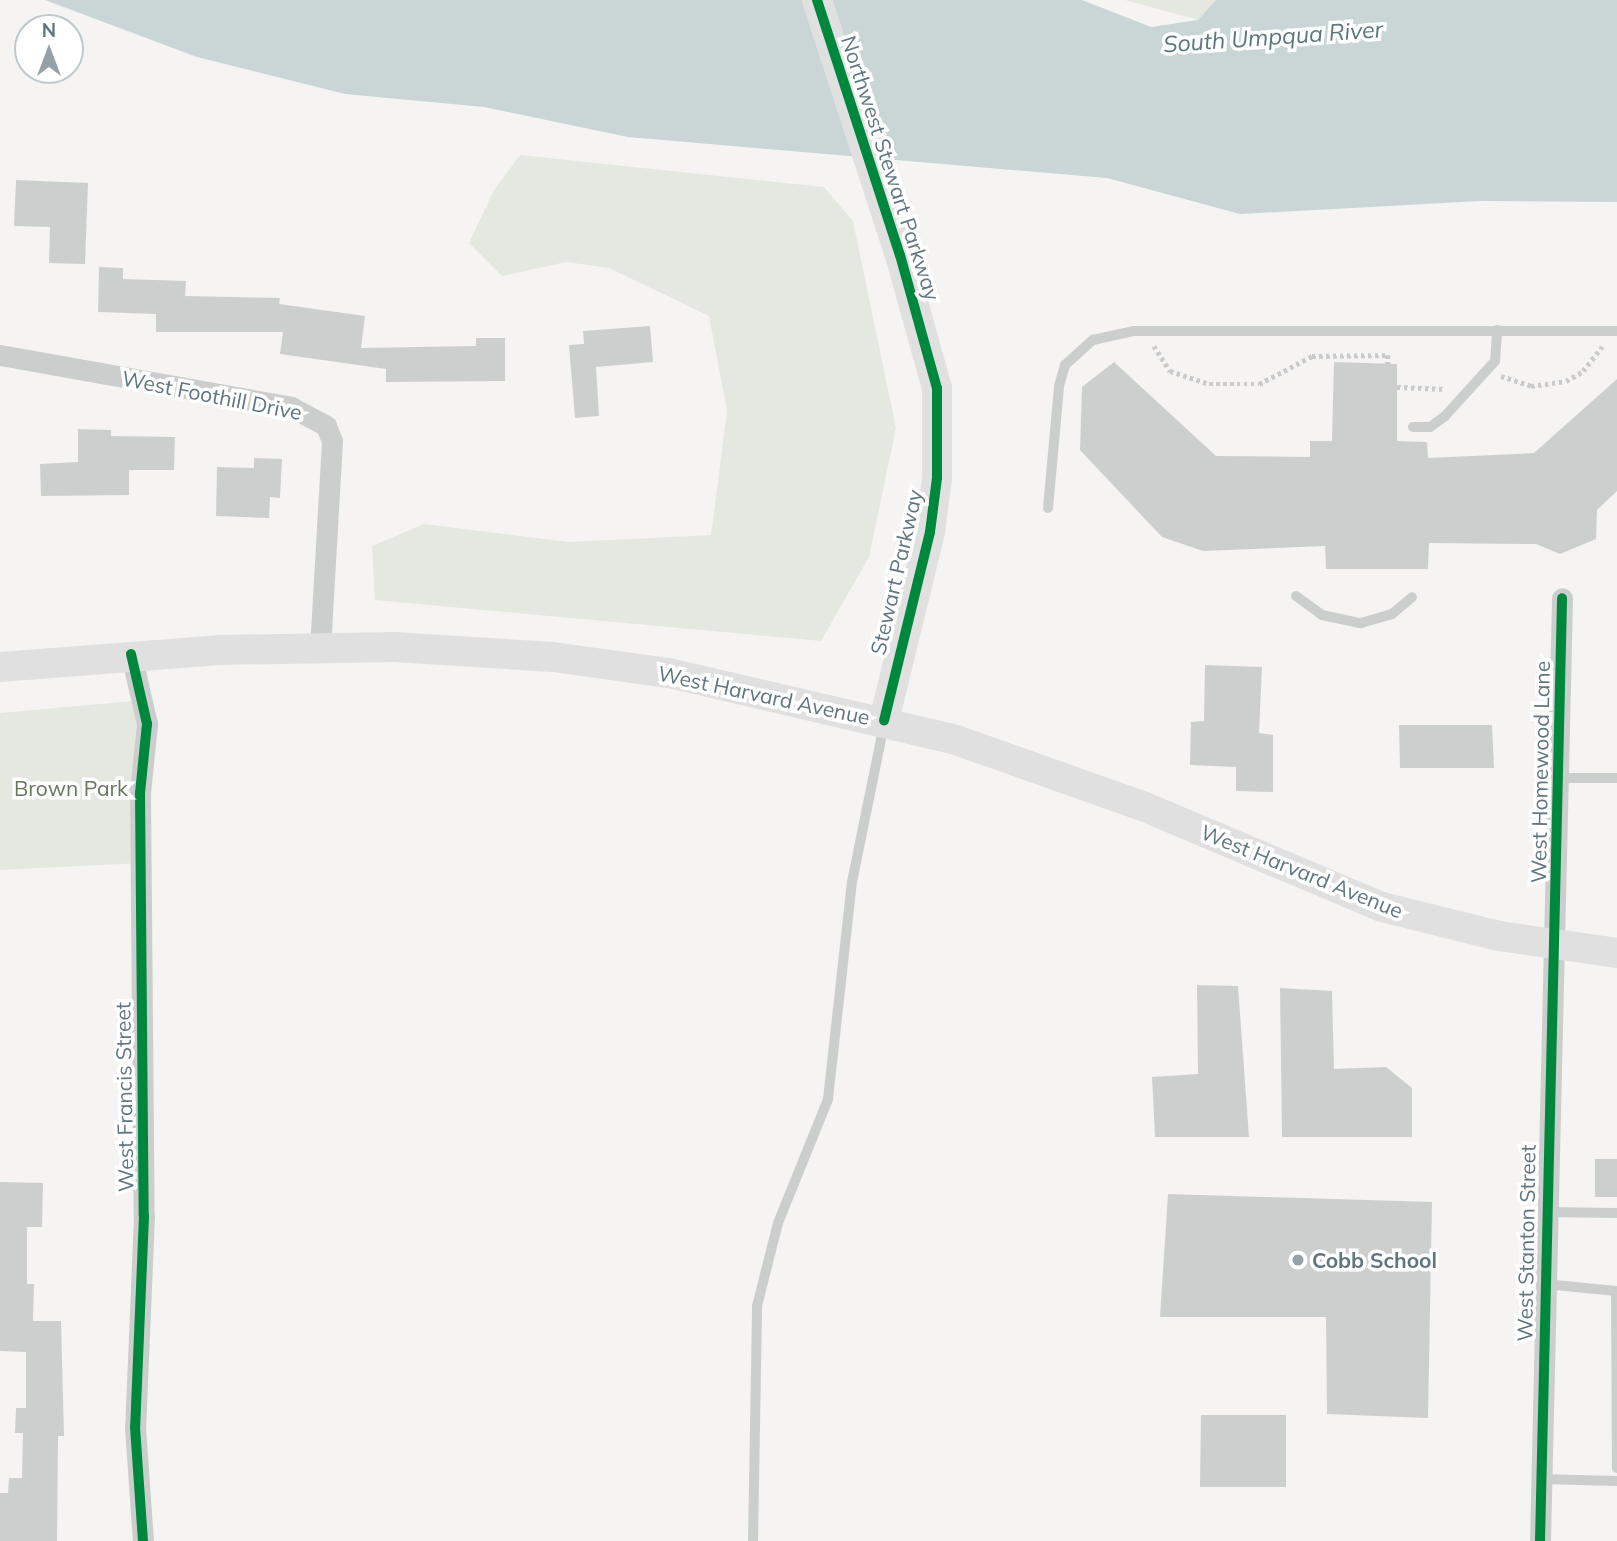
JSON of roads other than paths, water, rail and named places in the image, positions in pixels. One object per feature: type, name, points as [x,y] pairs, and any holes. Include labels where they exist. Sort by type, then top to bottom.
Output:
[{"type":"main road","name":"Northwest Stewart Parkway","points":[[817,0],[929,348]]},
{"type":"main road","name":"Stewart Parkway","points":[[884,720],[930,532],[937,478],[937,388],[929,348]]},
{"type":"main road","name":"West Harvard Avenue","points":[[0,667],[131,654],[320,647],[481,651],[620,666],[884,720],[1062,776],[1382,907],[1442,924],[1555,945],[1617,953]]},
{"type":"street","name":"West Foothill Drive","points":[[0,355],[292,407],[326,426],[332,441],[320,647]]},
{"type":"street","name":"West Homewood Lane","points":[[1555,945],[1562,598]]},
{"type":"street","name":"West Francis Street","points":[[131,654],[147,724],[140,793],[144,1216],[135,1427],[143,1541]]},
{"type":"street","name":"West Stanton Street","points":[[1540,1541],[1545,1212],[1555,945]]},
{"type":"lane","points":[[1413,427],[1430,427],[1460,401],[1490,367],[1498,351],[1497,330]]},
{"type":"lane","points":[[1048,508],[1055,413],[1065,365],[1093,340],[1152,331],[1614,331]]},
{"type":"lane","points":[[1296,596],[1322,615],[1361,623],[1392,614],[1412,597]]},
{"type":"lane","points":[[753,1541],[757,1306],[778,1223],[828,1099],[852,882],[884,720]]},
{"type":"lane","points":[[1559,778],[1617,778]]},
{"type":"lane","points":[[1545,1212],[1617,1213]]},
{"type":"lane","points":[[1545,1284],[1616,1291],[1617,1468]]},
{"type":"lane","points":[[1541,1479],[1617,1481]]},
{"type":"water","name":"South Umpqua River","points":[[45,0],[1082,0],[1151,27],[1198,20],[1216,0],[1617,0],[1617,202],[1480,201],[1240,214],[1107,178],[628,137],[484,107],[345,94],[197,57]]},
{"type":"place","name":"Cobb School","points":[[1298,1260]]},
{"type":"park label","name":"Brown Park","points":[[71,788]]}]
